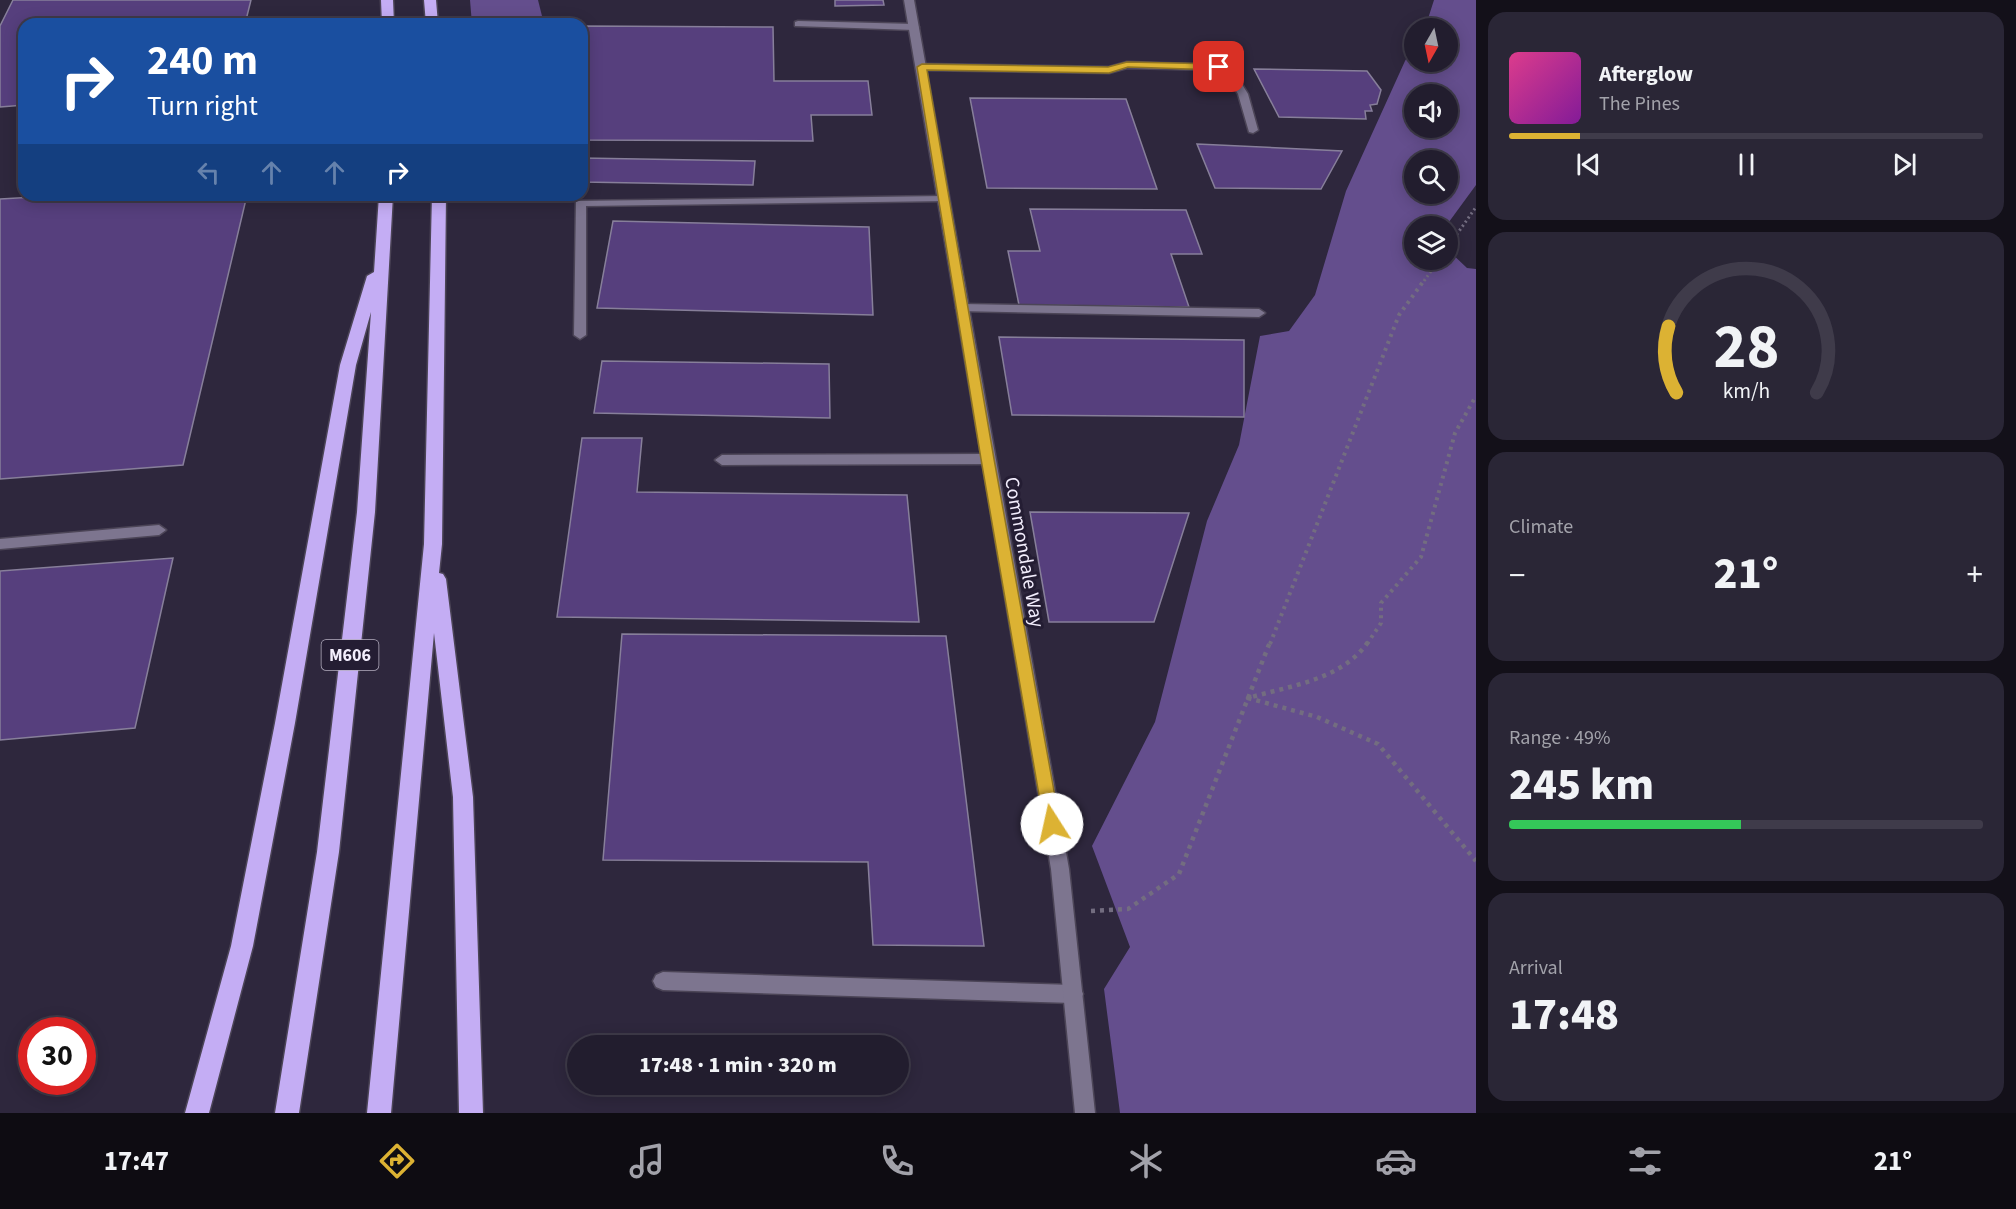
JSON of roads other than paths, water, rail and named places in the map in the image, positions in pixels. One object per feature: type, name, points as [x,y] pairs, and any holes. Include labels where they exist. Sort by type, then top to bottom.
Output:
[{"type":"highway","points":[[387,0],[388,18]]},
{"type":"highway","points":[[430,0],[432,18]]},
{"type":"highway","name":"M606","points":[[287,1113],[328,852],[366,512],[386,201]]},
{"type":"highway","points":[[378,1113],[433,544],[440,278],[438,201]]},
{"type":"highway","name":"M606","points":[[197,1113],[244,934],[285,723],[348,365],[383,244]]},
{"type":"highway","points":[[433,544],[463,797],[471,1113]]},
{"type":"street","name":"Commondale Way","points":[[909,0],[1060,869],[1085,1113]]},
{"type":"street","points":[[798,24],[914,27]]},
{"type":"street","points":[[922,67],[1109,70],[1127,64],[1219,67],[1228,72],[1242,91],[1251,111],[1253,130]]},
{"type":"street","points":[[580,335],[580,202],[944,199]]},
{"type":"street","points":[[962,308],[1259,313]]},
{"type":"street","points":[[722,460],[987,459]]},
{"type":"street","points":[[0,543],[159,530]]},
{"type":"street","points":[[663,981],[1073,994]]}]
